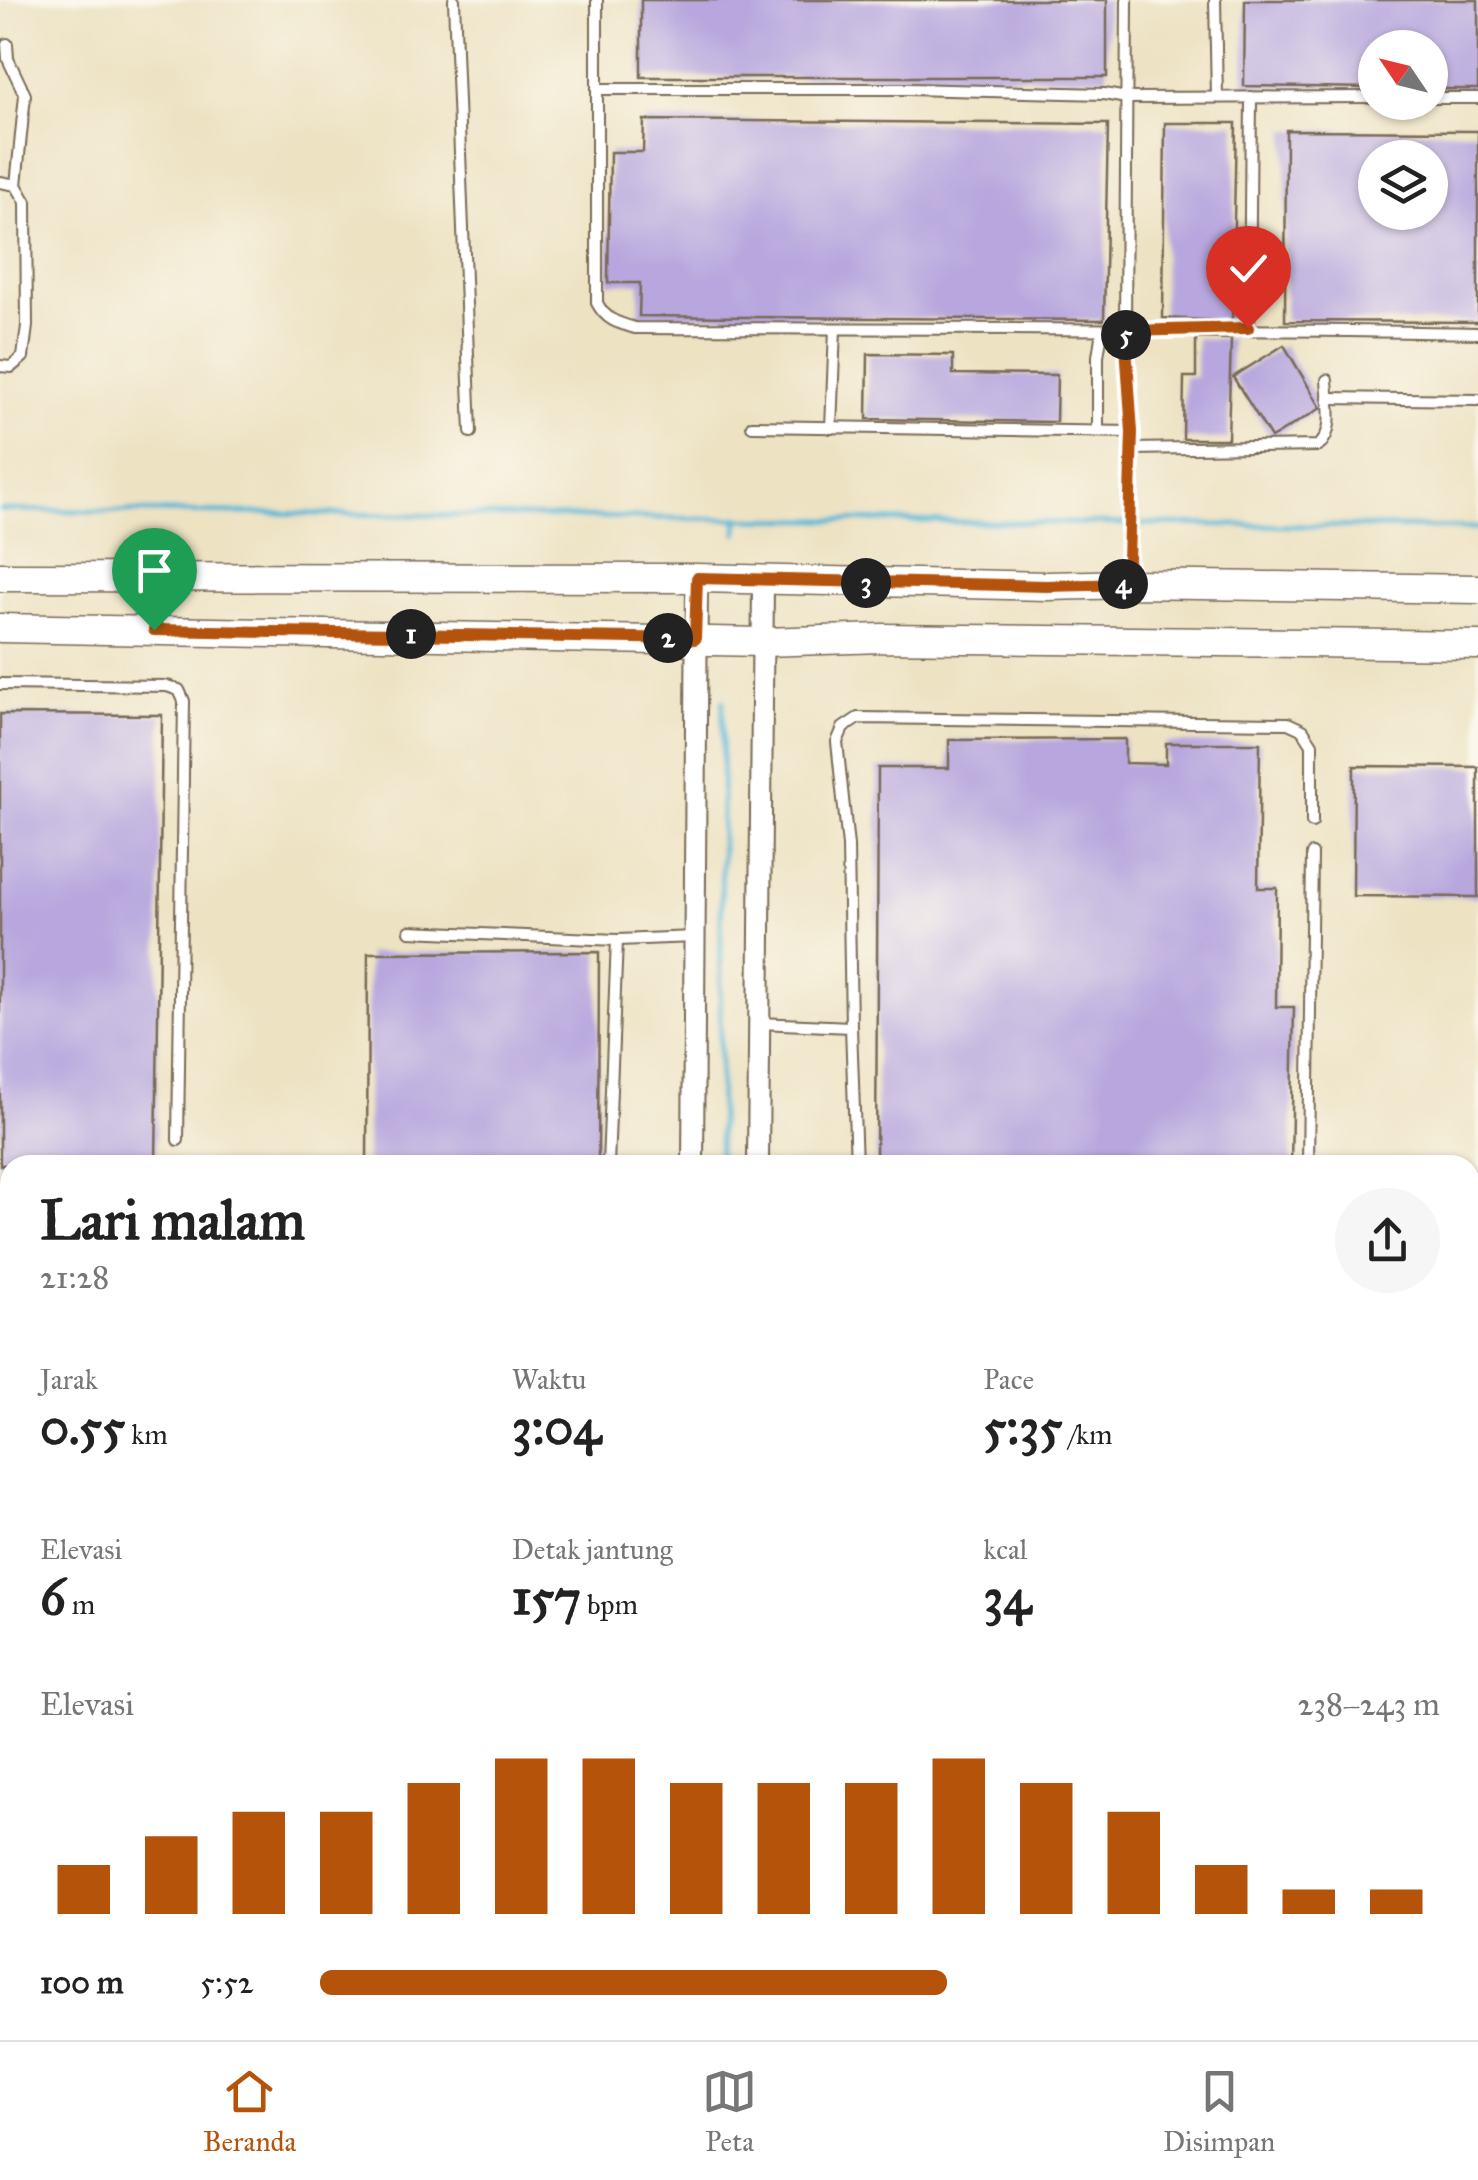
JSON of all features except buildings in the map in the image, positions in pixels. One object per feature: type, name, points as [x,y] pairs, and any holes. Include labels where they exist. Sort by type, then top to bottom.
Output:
[{"type":"street","points":[[0,576],[697,578],[1046,586],[1130,572],[1478,589]]},
{"type":"street","points":[[693,1155],[697,578]]},
{"type":"street","points":[[758,1155],[762,582]]},
{"type":"street","points":[[0,628],[764,642],[882,638],[1478,645]]},
{"type":"lane","points":[[454,0],[470,432]]},
{"type":"lane","points":[[597,0],[598,304],[603,315],[635,328],[1248,328],[1478,333]]},
{"type":"lane","points":[[1128,0],[1125,331],[1132,432],[1128,492],[1130,572]]},
{"type":"lane","points":[[1215,0],[1217,97]]},
{"type":"lane","points":[[0,366],[11,367],[22,357],[27,326],[26,202],[16,185],[25,95],[8,59],[6,44]]},
{"type":"lane","points":[[597,89],[908,89],[1104,94],[1127,98],[1358,97]]},
{"type":"lane","points":[[1248,328],[1251,96]]},
{"type":"lane","points":[[1448,98],[1478,98]]},
{"type":"lane","points":[[0,182],[16,185]]},
{"type":"lane","points":[[831,428],[835,329]]},
{"type":"lane","points":[[1098,431],[1102,331]]},
{"type":"lane","points":[[1132,449],[1310,449],[1325,441],[1329,430],[1327,380]]},
{"type":"lane","points":[[1328,398],[1478,400]]},
{"type":"lane","points":[[752,426],[1132,432]]},
{"type":"lane","points":[[0,684],[167,686],[179,690],[184,702],[178,1140]]},
{"type":"lane","points":[[856,1155],[848,846],[837,742],[843,728],[858,718],[1288,723],[1303,730],[1312,744],[1312,822]]},
{"type":"lane","points":[[1308,1155],[1312,854]]},
{"type":"lane","points":[[410,931],[617,940],[696,937]]},
{"type":"lane","points":[[608,1155],[617,940]]},
{"type":"lane","points":[[758,1022],[852,1028]]},
{"type":"waterway","points":[[0,510],[1478,528]]},
{"type":"waterway","points":[[737,534],[738,518]]},
{"type":"waterway","points":[[719,1155],[723,701]]},
{"type":"route","points":[[154,630],[695,639],[697,578],[1046,586],[1132,584],[1128,560],[1132,432],[1125,331],[1248,328]]}]
